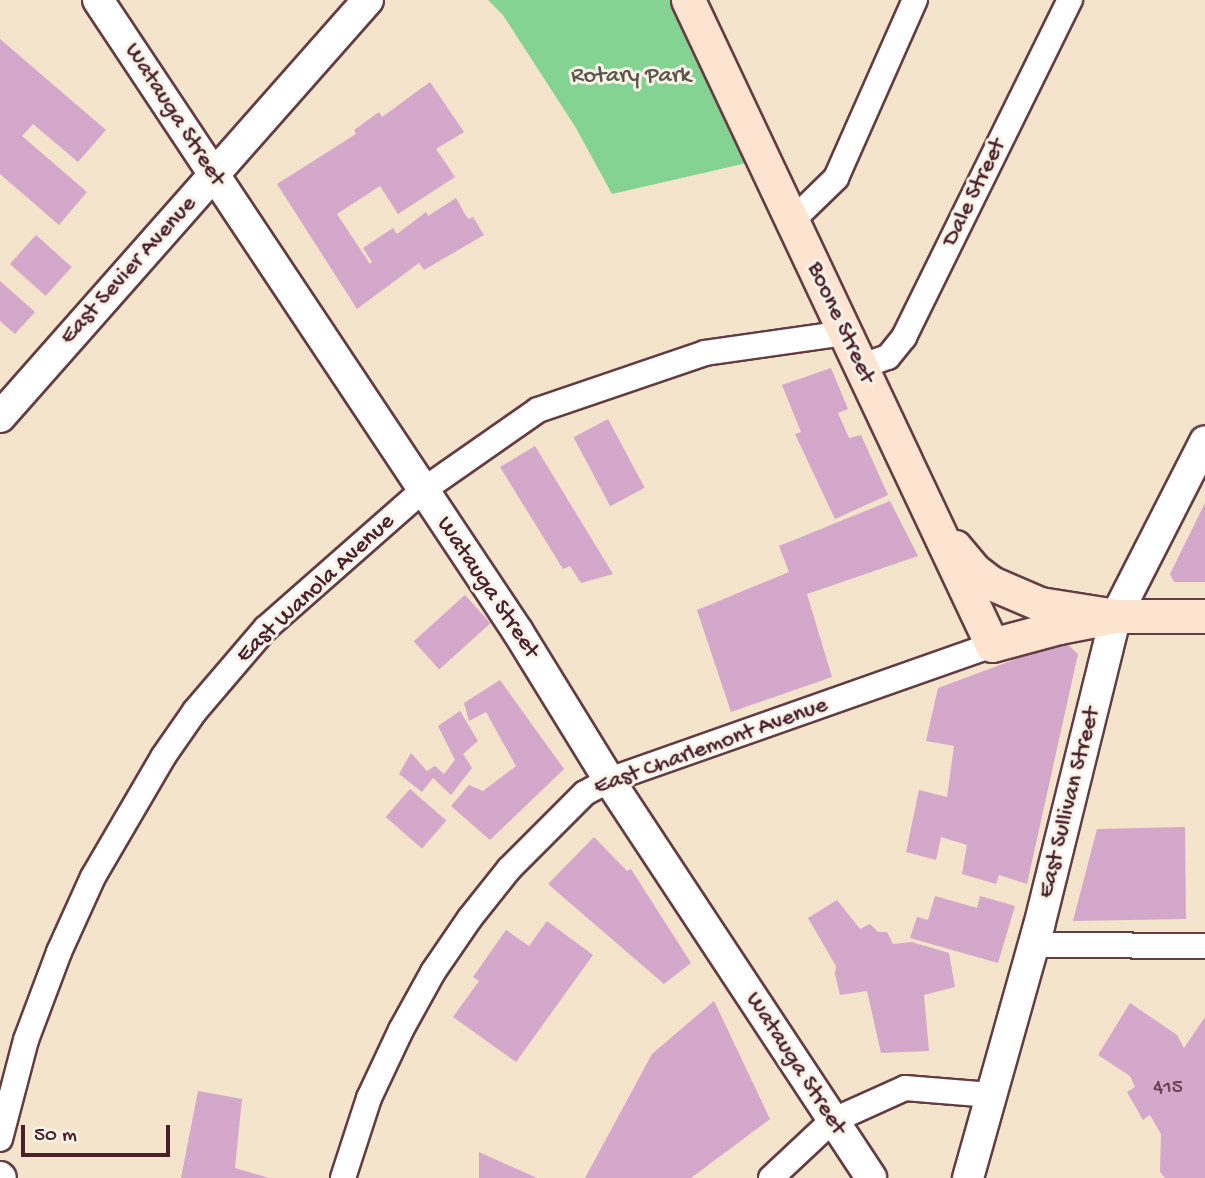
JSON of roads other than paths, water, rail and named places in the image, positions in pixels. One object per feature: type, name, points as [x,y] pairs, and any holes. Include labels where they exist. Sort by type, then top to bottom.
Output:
[{"type":"main road","name":"Boone Street","points":[[688,0],[794,219],[860,368],[992,645]]},
{"type":"main road","points":[[927,508],[958,552],[991,583],[1040,604],[1116,616],[1205,616]]},
{"type":"main road","name":"East Charlemont Avenue","points":[[992,645],[1059,627],[1116,616]]},
{"type":"street","name":"Watauga Street","points":[[98,0],[518,632],[609,780],[871,1178]]},
{"type":"street","name":"East Sevier Avenue","points":[[0,417],[368,0]]},
{"type":"street","points":[[794,219],[835,178],[915,0]]},
{"type":"street","name":"Dale Street","points":[[860,368],[888,357],[904,337],[1070,0]]},
{"type":"street","name":"East Wanola Avenue","points":[[0,1139],[26,1040],[93,877],[163,757],[195,711],[266,628],[422,491],[538,410],[705,352],[845,333]]},
{"type":"street","name":"East Sullivan Street","points":[[968,1178],[1034,945],[1116,616],[1205,441]]},
{"type":"street","name":"East Charlemont Avenue","points":[[343,1178],[369,1098],[401,1030],[433,972],[470,918],[509,869],[555,819],[585,793],[609,780],[992,645]]},
{"type":"street","points":[[1034,945],[1205,946]]},
{"type":"street","points":[[771,1178],[832,1121],[905,1088],[991,1095]]},
{"type":"park label","name":"Rotary Park","points":[[631,77]]}]
